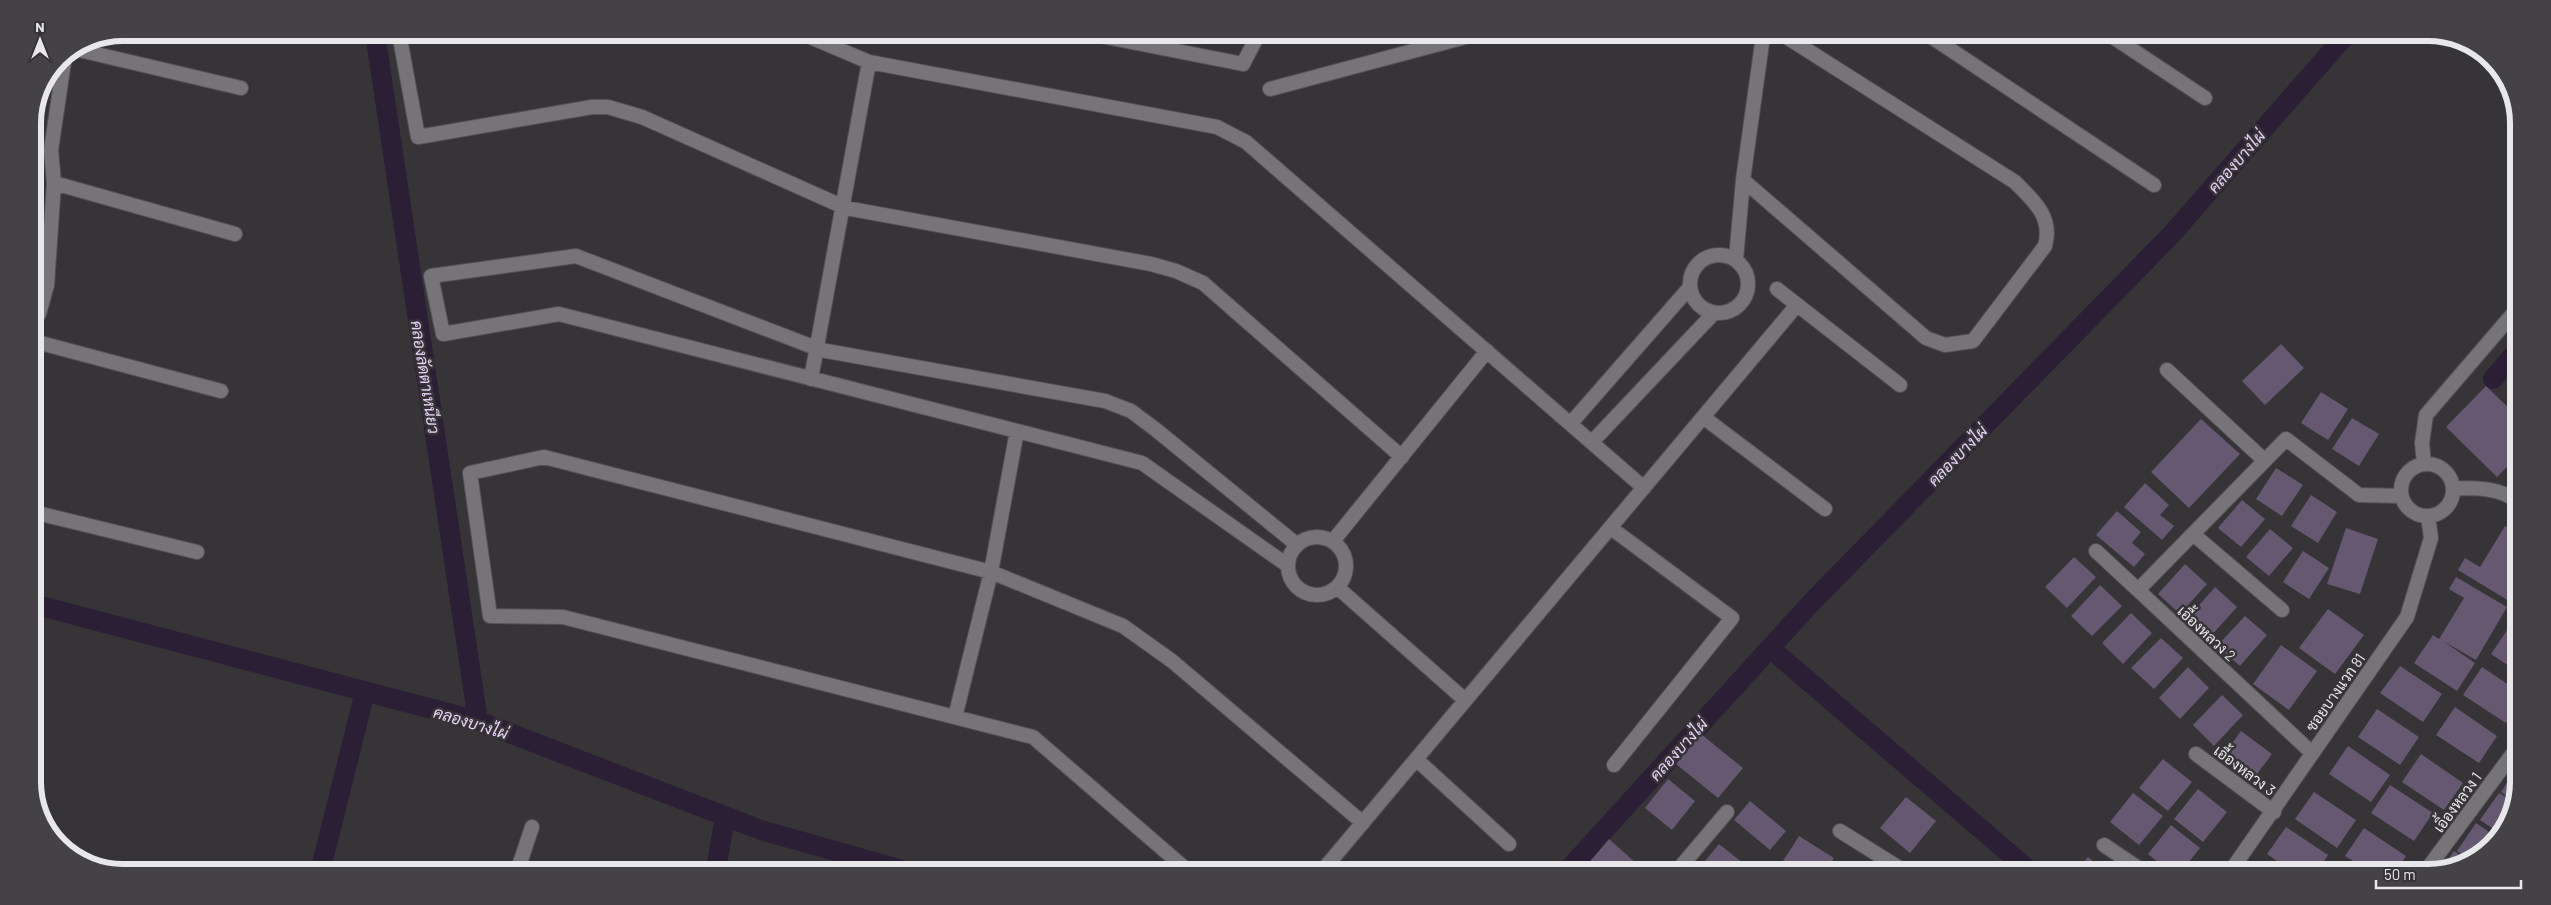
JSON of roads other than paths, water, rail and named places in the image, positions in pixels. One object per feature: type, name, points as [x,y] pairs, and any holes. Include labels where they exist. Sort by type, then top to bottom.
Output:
[{"type":"street","points":[[400,41],[418,137],[592,107],[608,107],[642,117],[843,206],[1151,264],[1176,271],[1203,283],[1402,457]]},
{"type":"street","points":[[820,41],[869,62],[1217,127],[1246,142],[1644,488]]},
{"type":"street","points":[[1126,41],[1243,64],[1255,41]]},
{"type":"street","points":[[1270,89],[1451,41]]},
{"type":"street","points":[[1736,259],[1743,180],[1762,41]]},
{"type":"street","points":[[1743,180],[1926,338],[1945,345],[1973,341],[2045,246],[2048,234],[2044,214],[2015,182],[1794,41]]},
{"type":"street","points":[[1938,41],[2154,185]]},
{"type":"street","points":[[2120,41],[2206,98]]},
{"type":"street","points":[[86,51],[241,88]]},
{"type":"street","points":[[812,379],[869,62]]},
{"type":"street","points":[[41,306],[47,284],[54,183],[51,150],[63,67]]},
{"type":"street","points":[[54,183],[235,234]]},
{"type":"street","points":[[1570,423],[1690,287],[1694,269],[1708,256],[1717,254],[1736,259],[1748,274],[1747,294],[1734,310],[1714,313],[1698,304],[1690,287]]},
{"type":"street","points":[[1287,565],[1142,463],[559,314],[443,334],[431,276],[576,256],[817,348],[1105,401],[1123,408],[1155,429],[1296,544]]},
{"type":"street","points":[[1777,289],[1900,385]]},
{"type":"street","points":[[1329,864],[1797,305]]},
{"type":"street","points":[[1592,442],[1714,313]]},
{"type":"street","points":[[2424,463],[2422,443],[2426,415],[2510,317]]},
{"type":"street","points":[[41,343],[221,391]]},
{"type":"street","points":[[1333,541],[1487,351]]},
{"type":"street","points":[[2167,370],[2264,460]]},
{"type":"street","points":[[1703,417],[1825,509]]},
{"type":"street","points":[[955,717],[991,572],[1017,431]]},
{"type":"street","points":[[2138,590],[2286,439],[2359,495],[2401,496]]},
{"type":"street","points":[[1180,864],[1033,737],[563,617],[490,616],[470,473],[544,457],[991,572],[1123,626],[1172,661],[1363,823]]},
{"type":"street","points":[[2424,463],[2440,467],[2447,472],[2453,488],[2449,504],[2436,515],[2428,516],[2411,511],[2404,505],[2401,496],[2400,487],[2408,471],[2424,463]]},
{"type":"street","points":[[2453,488],[2476,488],[2495,491],[2510,498]]},
{"type":"street","points":[[41,514],[197,552]]},
{"type":"street","name":"ซอยบางแวก 81","points":[[2236,864],[2274,812],[2312,753],[2407,617],[2431,538],[2428,516]]},
{"type":"street","points":[[1610,528],[1732,618],[1614,765]]},
{"type":"street","points":[[2193,534],[2282,610]]},
{"type":"street","points":[[1314,536],[1333,541],[1344,555],[1346,564],[1342,580],[1337,587],[1319,595],[1309,594],[1293,583],[1287,565],[1296,544],[1314,536]]},
{"type":"street","name":"เอื้องหลวง 2","points":[[2096,551],[2312,753]]},
{"type":"street","points":[[1337,587],[1465,700]]},
{"type":"street","name":"เอื้องหลวง 3","points":[[2196,754],[2274,812]]},
{"type":"street","name":"เอิ้องหลวง 1","points":[[2431,864],[2510,757]]},
{"type":"street","points":[[1416,760],[1509,844]]},
{"type":"street","points":[[1683,864],[1727,812]]},
{"type":"street","points":[[520,864],[532,827]]},
{"type":"street","points":[[1840,831],[1893,864]]},
{"type":"street","points":[[2104,846],[2132,864]]},
{"type":"waterway","name":"คลองลัดตาเหนียว","points":[[376,41],[478,721]]},
{"type":"waterway","name":"คลองบางไผ่","points":[[1573,864],[1811,603],[2171,235],[2341,41]]},
{"type":"waterway","points":[[2493,379],[2510,359]]},
{"type":"waterway","name":"คลองบางไผ่","points":[[41,606],[478,721],[761,830],[881,864]]},
{"type":"waterway","points":[[1771,649],[2022,864]]},
{"type":"waterway","points":[[322,864],[365,692]]},
{"type":"waterway","points":[[717,864],[725,817]]}]
